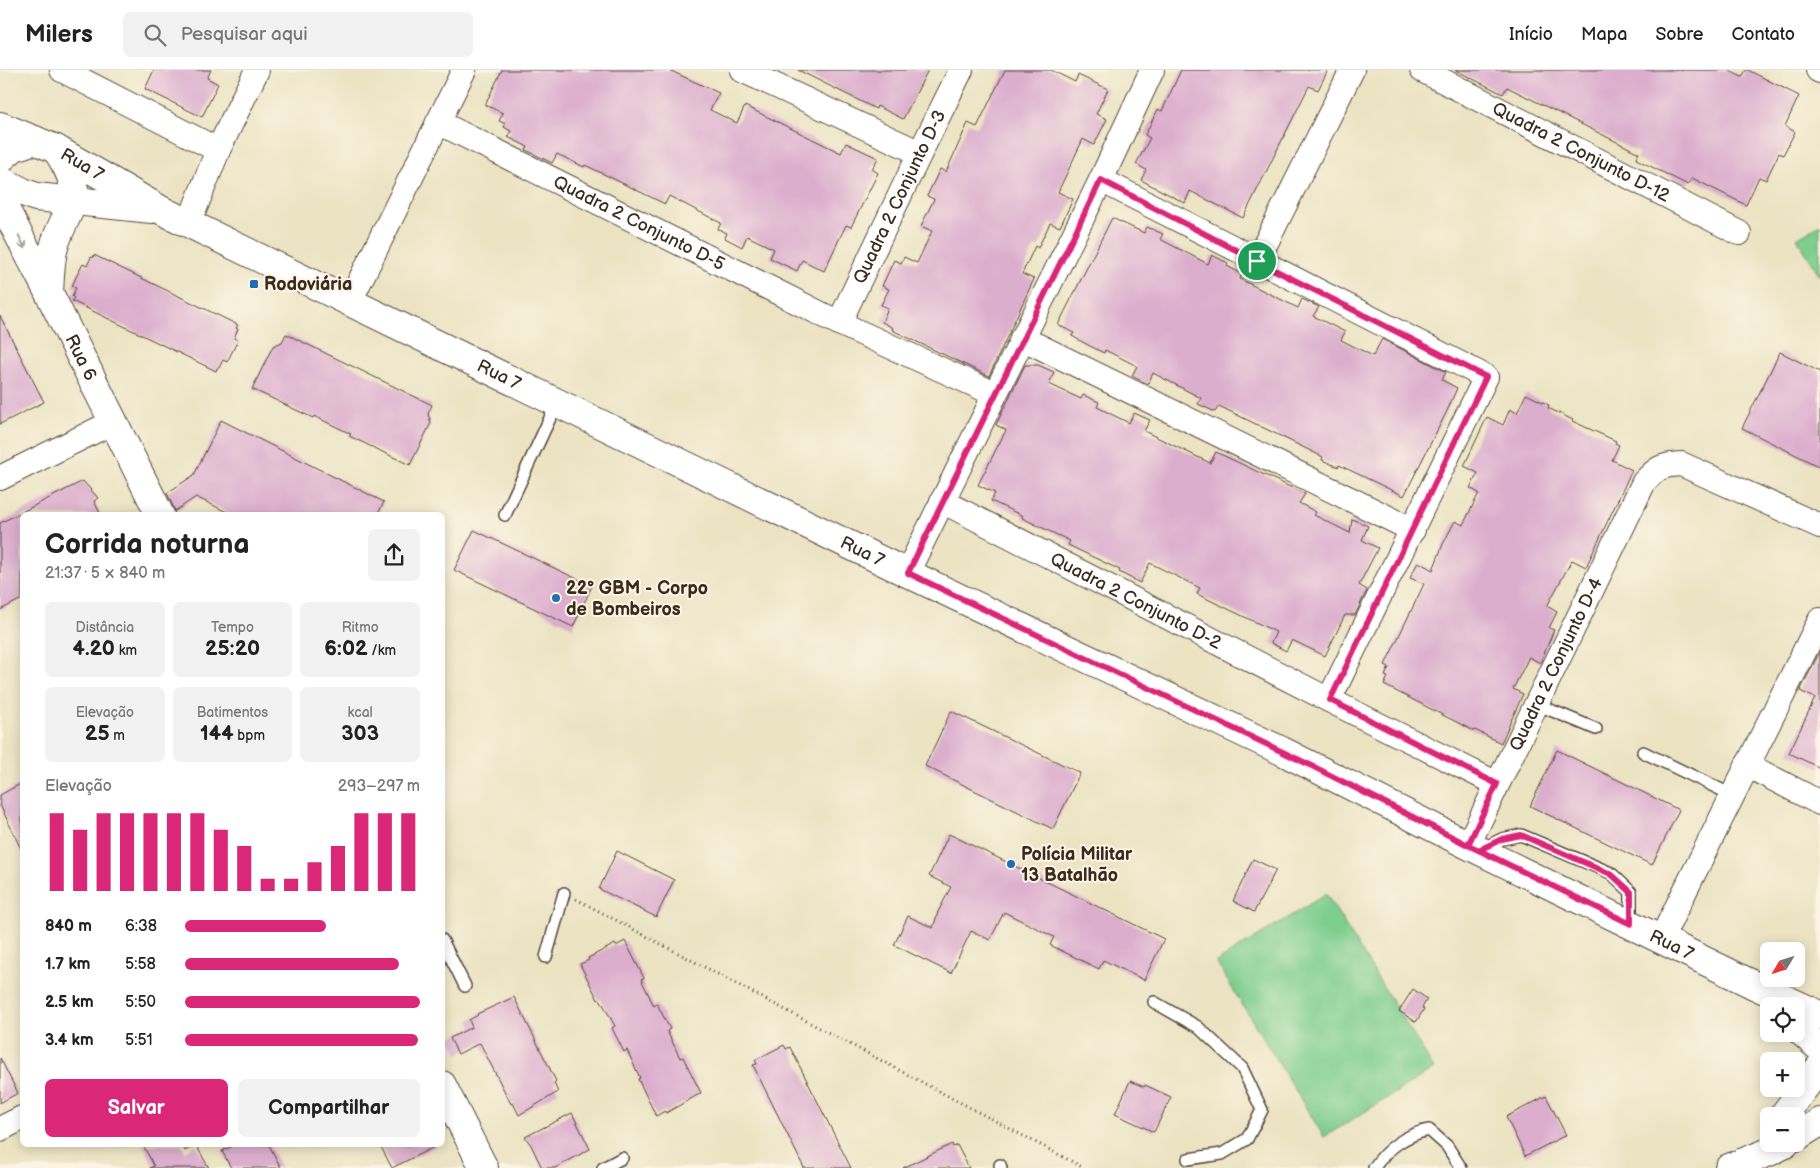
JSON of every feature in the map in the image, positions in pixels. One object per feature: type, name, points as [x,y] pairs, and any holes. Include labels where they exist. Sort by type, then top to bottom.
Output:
[{"type":"main road","name":"Rua 7","points":[[0,126],[46,145],[161,210],[908,573],[1289,754],[1754,985],[1820,1015]]},
{"type":"main road","points":[[0,159],[14,147],[46,145],[66,165],[71,177],[73,202],[54,247],[49,293]]},
{"type":"main road","name":"Rua 7","points":[[0,180],[36,197],[161,210]]},
{"type":"main road","name":"Rua 6","points":[[0,199],[158,512]]},
{"type":"main road","name":"Rua 7","points":[[1754,985],[1765,997]]},
{"type":"main road","points":[[1805,1035],[1820,1048]]},
{"type":"main road","points":[[1790,1107],[1820,1067]]},
{"type":"main road","points":[[445,1092],[477,1166]]},
{"type":"main road","points":[[1805,1131],[1820,1122]]},
{"type":"main road","points":[[1733,1166],[1760,1140]]},
{"type":"main road","points":[[1733,1166],[1769,1152]]},
{"type":"street","points":[[62,70],[218,150]]},
{"type":"street","points":[[189,223],[218,150],[258,70]]},
{"type":"street","points":[[350,301],[464,70]]},
{"type":"street","points":[[742,70],[920,153]]},
{"type":"street","name":"Quadra 2 Conjunto D-3","points":[[840,323],[961,70]]},
{"type":"street","points":[[908,573],[942,500],[1101,180],[1152,70]]},
{"type":"street","points":[[1257,261],[1352,70]]},
{"type":"street","name":"Quadra 2 Conjunto D-12","points":[[1422,70],[1739,233]]},
{"type":"street","name":"Quadra 2 Conjunto D-5","points":[[438,122],[840,323],[995,394]]},
{"type":"street","points":[[1101,180],[1486,377],[1330,700]]},
{"type":"street","points":[[1022,338],[1413,530]]},
{"type":"street","points":[[0,478],[113,422]]},
{"type":"street","name":"Quadra 2 Conjunto D-4","points":[[1474,847],[1497,784],[1644,482],[1656,469],[1666,465],[1681,464],[1820,526]]},
{"type":"street","name":"Quadra 2 Conjunto D-2","points":[[942,500],[1497,784]]},
{"type":"street","points":[[1661,938],[1820,620]]},
{"type":"street","points":[[1747,765],[1820,803]]},
{"type":"street","points":[[0,1129],[20,1119]]},
{"type":"lane","points":[[505,514],[558,402]]},
{"type":"lane","points":[[1536,704],[1596,729]]},
{"type":"lane","points":[[1643,752],[1732,796]]},
{"type":"lane","points":[[1474,847],[1521,835],[1611,874],[1631,892],[1631,924]]},
{"type":"lane","points":[[546,958],[564,893]]},
{"type":"lane","points":[[445,946],[465,986]]},
{"type":"lane","points":[[1154,1002],[1198,1027],[1242,1068],[1262,1110],[1247,1139],[1222,1154],[1188,1158]]},
{"type":"lane","points":[[1374,1168],[1401,1141],[1416,1132],[1429,1130],[1447,1146],[1461,1168]]},
{"type":"lane","points":[[604,1168],[622,1158]]},
{"type":"path","points":[[564,893],[1084,1168]]},
{"type":"green space","points":[[1820,224],[1820,276],[1797,238]]},
{"type":"green space","points":[[1326,894],[1434,1069],[1324,1137],[1216,962]]},
{"type":"building","points":[[154,70],[211,70],[207,78],[218,84],[202,117],[145,89]]},
{"type":"building","points":[[502,70],[669,70],[719,93],[710,110],[737,123],[745,106],[841,153],[846,143],[878,158],[872,169],[878,173],[851,227],[846,225],[824,271],[802,260],[797,271],[770,258],[774,249],[747,236],[742,247],[725,238],[727,233],[718,229],[721,223],[669,196],[665,204],[585,165],[584,167],[557,154],[552,163],[526,150],[528,147],[508,137],[511,131],[504,127],[506,124],[499,121],[503,113],[485,105]]},
{"type":"building","points":[[798,70],[928,70],[903,119],[877,106],[876,109]]},
{"type":"building","points":[[1005,70],[1051,70],[1075,82],[1078,75],[1108,89],[1096,114],[1107,119],[1094,145],[1083,139],[1058,192],[1073,199],[1060,227],[1050,223],[1038,248],[1035,246],[1022,274],[1034,279],[989,376],[892,330],[893,328],[882,322],[888,308],[881,305],[889,289],[882,286],[894,260],[901,263],[904,257],[917,263],[932,231],[921,226],[934,199],[927,196],[940,169],[946,172],[968,123],[977,127]]},
{"type":"building","points":[[1181,70],[1328,70],[1318,90],[1309,86],[1243,218],[1190,191],[1185,203],[1141,180],[1146,170],[1136,164],[1150,138],[1145,135],[1158,109],[1162,111]]},
{"type":"building","points":[[1455,70],[1728,70],[1742,77],[1746,70],[1748,70],[1799,96],[1785,126],[1795,132],[1783,155],[1779,153],[1766,180],[1759,177],[1746,205],[1692,178],[1688,185],[1636,159],[1639,153],[1507,87],[1503,94]]},
{"type":"building","points":[[1112,218],[1144,233],[1147,227],[1163,234],[1160,239],[1208,264],[1212,255],[1228,263],[1227,266],[1242,274],[1240,279],[1298,308],[1302,299],[1319,307],[1313,316],[1345,332],[1341,340],[1373,356],[1382,339],[1446,372],[1442,380],[1457,388],[1404,496],[1339,465],[1338,467],[1322,460],[1323,457],[1219,406],[1215,412],[1198,404],[1201,398],[1153,373],[1148,384],[1132,376],[1137,366],[1105,350],[1104,353],[1088,345],[1072,336],[1074,333],[1058,325]]},
{"type":"building","points":[[94,255],[238,325],[234,338],[238,340],[227,362],[223,360],[216,371],[72,301],[76,288],[72,286],[77,275],[83,264],[87,266]]},
{"type":"building","points":[[0,316],[44,402],[0,424]]},
{"type":"building","points":[[286,334],[432,405],[428,414],[431,423],[410,465],[349,436],[351,434],[314,416],[313,418],[252,389],[273,346],[282,342]]},
{"type":"building","points":[[1780,352],[1820,372],[1820,467],[1742,428]]},
{"type":"building","points":[[1025,365],[1038,365],[1054,372],[1049,384],[1081,399],[1083,395],[1099,402],[1097,407],[1129,423],[1134,413],[1150,420],[1144,431],[1210,463],[1216,452],[1305,494],[1299,503],[1316,512],[1314,515],[1350,533],[1352,519],[1368,526],[1362,540],[1378,548],[1359,585],[1367,590],[1355,615],[1345,615],[1325,656],[1292,640],[1286,651],[1271,643],[1276,632],[1197,594],[1200,588],[1150,563],[1140,583],[1119,572],[1120,570],[1068,545],[1070,541],[991,501],[995,493],[978,485],[1006,430],[996,425]]},
{"type":"building","points":[[1526,394],[1549,405],[1548,408],[1572,421],[1616,441],[1615,443],[1619,445],[1612,460],[1632,470],[1586,567],[1572,560],[1547,606],[1557,612],[1549,628],[1554,630],[1540,663],[1529,657],[1513,689],[1523,694],[1501,743],[1384,685],[1388,677],[1385,676],[1389,667],[1385,665],[1424,584],[1410,578],[1418,562],[1433,570],[1443,544],[1455,521],[1463,525],[1479,493],[1470,488],[1478,473],[1464,466],[1487,417],[1503,425],[1510,409],[1517,413]]},
{"type":"building","points":[[221,420],[384,502],[379,512],[227,512],[196,497],[175,511],[167,493],[194,475]]},
{"type":"building","points":[[83,481],[98,498],[94,501],[100,512],[22,512]]},
{"type":"building","points":[[20,513],[20,600],[0,610],[0,523]]},
{"type":"building","points":[[474,530],[592,586],[573,627],[454,570]]},
{"type":"building","points":[[1820,651],[1820,768],[1789,753],[1815,698],[1800,691]]},
{"type":"building","points":[[951,711],[1080,773],[1053,829],[925,766]]},
{"type":"building","points":[[1557,750],[1679,810],[1652,865],[1530,806]]},
{"type":"building","points":[[20,784],[20,847],[0,805],[0,795]]},
{"type":"building","points":[[949,834],[1164,939],[1144,980],[1103,960],[1099,969],[1050,945],[1054,937],[1004,912],[990,940],[971,931],[951,973],[894,945],[908,916],[933,928],[938,912],[951,887],[929,876]]},
{"type":"building","points":[[617,851],[674,880],[656,917],[599,889]]},
{"type":"building","points":[[1253,859],[1276,870],[1254,912],[1233,901]]},
{"type":"building","points":[[625,941],[644,978],[641,979],[654,1006],[657,1004],[670,1029],[667,1031],[680,1058],[683,1057],[701,1093],[666,1113],[665,1111],[656,1116],[638,1079],[640,1078],[627,1050],[624,1052],[612,1028],[615,1026],[600,999],[598,1000],[580,964],[615,944],[616,946]]},
{"type":"building","points":[[1413,989],[1427,999],[1422,1008],[1424,1009],[1416,1022],[1399,1011]]},
{"type":"building","points":[[514,997],[556,1081],[554,1083],[558,1092],[519,1115],[513,1103],[511,1104],[480,1043],[458,1054],[450,1038],[472,1027],[469,1020],[477,1014]]},
{"type":"building","points":[[784,1045],[786,1049],[790,1047],[851,1168],[804,1168],[753,1065],[757,1064],[755,1060]]},
{"type":"building","points":[[0,1058],[18,1093],[0,1103]]},
{"type":"building","points":[[1130,1081],[1144,1087],[1145,1085],[1171,1097],[1154,1132],[1115,1114]]},
{"type":"building","points":[[1546,1096],[1566,1135],[1525,1156],[1506,1117]]},
{"type":"building","points":[[572,1113],[590,1149],[555,1168],[542,1168],[525,1137]]},
{"type":"building","points":[[952,1144],[953,1147],[957,1145],[969,1168],[903,1168]]},
{"type":"building","points":[[144,1147],[183,1147],[185,1151],[192,1147],[197,1147],[209,1168],[150,1168],[154,1166]]},
{"type":"building","points":[[231,1147],[270,1147],[281,1168],[231,1168],[222,1151]]},
{"type":"building","points":[[381,1147],[434,1147],[392,1168]]},
{"type":"place","name":"Rodoviária","points":[[254,284]]},
{"type":"place","name":"22° GBM - Corpo de Bombeiros","points":[[556,598]]},
{"type":"place","name":"Polícia Militar 13 Batalhão","points":[[1011,864]]},
{"type":"route","points":[[1257,261],[1101,180],[942,500],[908,573],[1310,765],[1468,845],[1631,924],[1631,892],[1611,874],[1521,835],[1502,839],[1479,850],[1468,845],[1497,784],[1330,700],[1486,377],[1257,261]]}]
